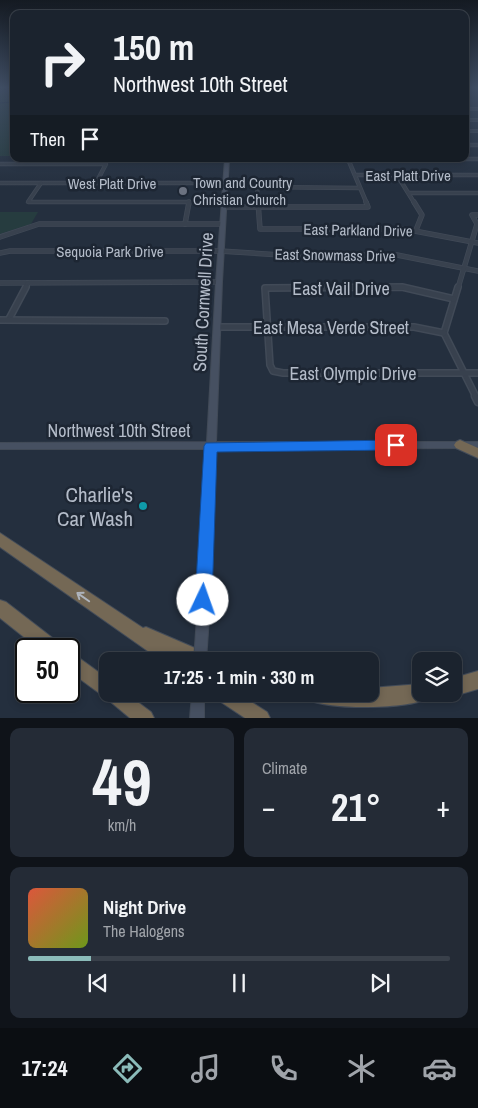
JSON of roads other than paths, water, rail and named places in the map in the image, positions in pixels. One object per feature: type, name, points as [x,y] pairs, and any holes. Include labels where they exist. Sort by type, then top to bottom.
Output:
[{"type":"highway","points":[[460,445],[478,453]]},
{"type":"highway","points":[[0,539],[163,652]]},
{"type":"highway","points":[[0,608],[39,638]]},
{"type":"highway","points":[[123,625],[184,652]]},
{"type":"highway","points":[[80,668],[99,683]]},
{"type":"highway","points":[[462,685],[478,680]]},
{"type":"highway","points":[[379,697],[412,694]]},
{"type":"highway","points":[[124,702],[145,718]]},
{"type":"highway","points":[[236,702],[261,718]]},
{"type":"main road","name":"South Cornwell Drive","points":[[201,652],[220,251],[227,162]]},
{"type":"main road","name":"Northwest 10th Street","points":[[0,446],[478,445]]},
{"type":"main road","points":[[197,718],[198,702]]},
{"type":"street","points":[[349,162],[354,175]]},
{"type":"street","points":[[0,164],[106,164],[96,183]]},
{"type":"street","name":"East Platt Drive","points":[[258,206],[257,187],[360,188],[354,175],[478,175]]},
{"type":"street","points":[[397,175],[422,215],[416,230]]},
{"type":"street","name":"West Platt Drive","points":[[0,183],[225,183]]},
{"type":"street","points":[[41,183],[28,202],[189,202],[186,224]]},
{"type":"street","points":[[224,206],[368,207],[360,188]]},
{"type":"street","points":[[409,193],[478,193]]},
{"type":"street","name":"East Parkland Drive","points":[[258,206],[260,229],[404,228],[478,242]]},
{"type":"street","points":[[478,215],[472,215],[477,224],[444,333],[478,402]]},
{"type":"street","points":[[0,237],[39,224],[222,224]]},
{"type":"street","name":"Sequoia Park Drive","points":[[0,253],[10,250],[220,251]]},
{"type":"street","name":"East Snowmass Drive","points":[[220,251],[281,255],[397,255],[478,271]]},
{"type":"street","points":[[0,283],[219,282]]},
{"type":"street","points":[[9,320],[28,283]]},
{"type":"street","name":"East Vail Drive","points":[[266,327],[265,288],[402,288],[454,299]]},
{"type":"street","points":[[0,320],[165,321]]},
{"type":"street","name":"East Mesa Verde Street","points":[[217,326],[414,327],[444,333]]},
{"type":"street","name":"East Olympic Drive","points":[[266,327],[270,365],[273,371],[283,373],[478,373]]},
{"type":"place","name":"Town and Country Christian Church","points":[[183,191]]},
{"type":"place","name":"Charlie's Car Wash","points":[[143,506]]}]
